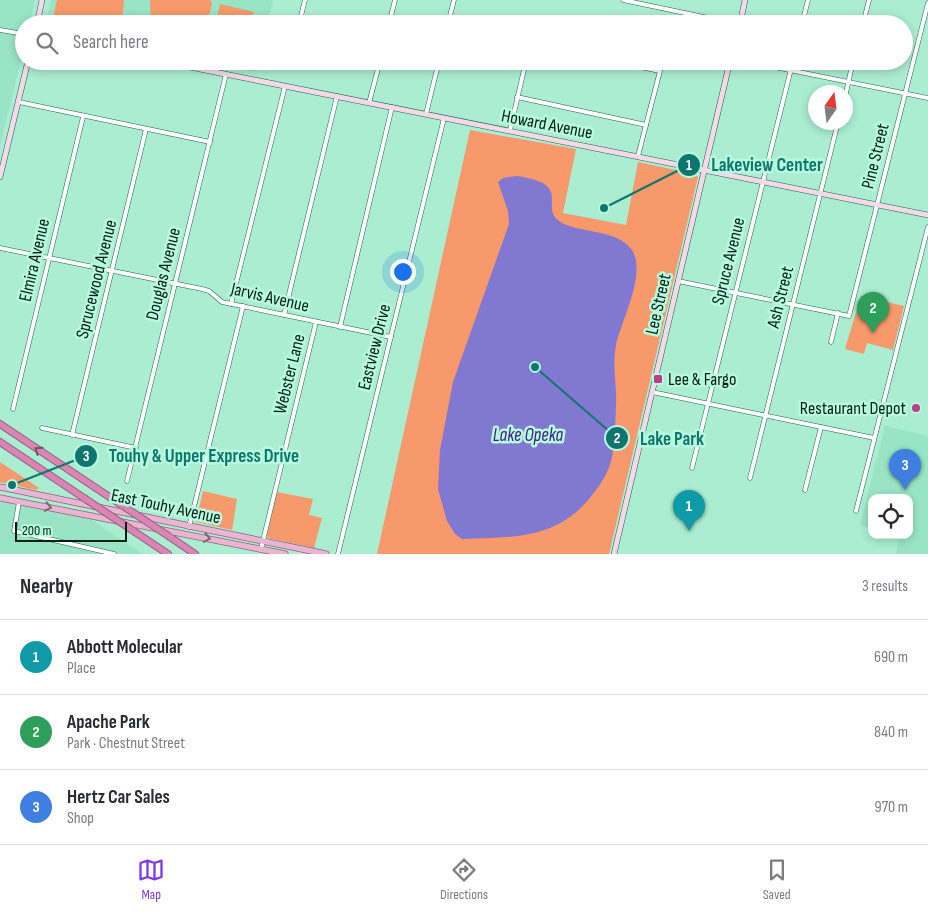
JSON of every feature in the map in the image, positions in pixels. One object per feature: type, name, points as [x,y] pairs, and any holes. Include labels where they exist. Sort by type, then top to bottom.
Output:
[{"type":"highway","points":[[0,424],[195,554]]},
{"type":"highway","points":[[0,442],[168,554]]},
{"type":"main road","name":"East Touhy Avenue","points":[[0,487],[326,554]]},
{"type":"main road","name":"East Touhy Avenue","points":[[0,498],[285,554]]},
{"type":"street","points":[[39,15],[42,0]]},
{"type":"street","points":[[301,15],[304,0]]},
{"type":"street","points":[[391,15],[395,0]]},
{"type":"street","points":[[450,15],[454,0]]},
{"type":"street","points":[[623,0],[695,15]]},
{"type":"street","points":[[741,15],[745,0]]},
{"type":"street","points":[[804,15],[808,0]]},
{"type":"street","points":[[865,15],[868,0]]},
{"type":"street","name":"Pine Street","points":[[913,62],[928,3]]},
{"type":"street","points":[[0,30],[15,32]]},
{"type":"street","points":[[0,177],[26,70]]},
{"type":"street","name":"Howard Avenue","points":[[206,70],[928,215]]},
{"type":"street","points":[[369,103],[378,70]]},
{"type":"street","points":[[426,114],[437,70]]},
{"type":"street","points":[[510,130],[524,70]]},
{"type":"street","points":[[638,156],[660,71],[655,70]]},
{"type":"street","name":"Lee Street","points":[[614,554],[728,70]]},
{"type":"street","points":[[791,70],[928,98]]},
{"type":"street","name":"Spruce Avenue","points":[[692,468],[791,70]]},
{"type":"street","points":[[847,85],[851,70]]},
{"type":"street","name":"Pine Street","points":[[838,314],[849,316],[911,70]]},
{"type":"street","name":"Douglas Avenue","points":[[128,481],[226,74]]},
{"type":"street","points":[[230,304],[285,86]]},
{"type":"street","points":[[284,315],[337,96]]},
{"type":"street","points":[[517,97],[646,124]]},
{"type":"street","points":[[18,102],[210,142]]},
{"type":"street","points":[[340,327],[392,107]]},
{"type":"street","name":"Elmira Avenue","points":[[13,410],[83,117]]},
{"type":"street","name":"Eastview Drive","points":[[338,554],[444,118]]},
{"type":"street","name":"Sprucewood Avenue","points":[[72,434],[146,130]]},
{"type":"street","name":"Ash Street","points":[[750,478],[836,130]]},
{"type":"street","points":[[856,511],[928,227]]},
{"type":"street","name":"Jarvis Avenue","points":[[0,248],[175,283],[209,291],[222,302],[230,304],[391,337]]},
{"type":"street","points":[[678,281],[838,314],[831,342]]},
{"type":"street","points":[[189,527],[243,306]]},
{"type":"street","name":"Webster Lane","points":[[260,549],[316,322]]},
{"type":"street","points":[[652,392],[874,438]]},
{"type":"street","points":[[805,490],[821,426]]},
{"type":"street","points":[[42,428],[136,448]]},
{"type":"street","points":[[19,502],[14,531],[114,554]]},
{"type":"shaded area","points":[[0,0],[35,0],[32,15],[15,15],[15,70],[19,70],[0,146]]},
{"type":"shaded area","points":[[51,0],[273,0],[269,15],[47,15]]},
{"type":"shaded area","points":[[57,0],[124,0],[123,15],[53,15]]},
{"type":"shaded area","points":[[150,0],[210,0],[212,4],[209,15],[151,15]]},
{"type":"shaded area","points":[[220,4],[254,12],[253,15],[218,15]]},
{"type":"shaded area","points":[[470,130],[576,149],[563,213],[626,225],[638,162],[695,174],[698,177],[609,554],[377,554]]},
{"type":"shaded area","points":[[861,296],[904,306],[893,350],[867,343],[864,354],[845,349]]},
{"type":"shaded area","points":[[885,426],[928,436],[928,554],[896,554],[899,539],[913,539],[913,494],[868,494],[868,527],[860,525]]},
{"type":"shaded area","points":[[0,462],[39,488],[36,490],[0,482]]},
{"type":"shaded area","points":[[203,491],[237,499],[232,530],[196,522]]},
{"type":"shaded area","points":[[277,492],[313,499],[309,515],[322,518],[314,548],[268,538],[267,535]]},
{"type":"shaded area","points":[[0,502],[90,519],[143,554],[0,554]]},
{"type":"water","name":"Lake Opeka","points":[[517,176],[545,184],[552,196],[554,215],[559,221],[576,228],[617,238],[632,250],[636,260],[635,284],[615,353],[614,446],[608,469],[600,485],[579,510],[565,521],[533,533],[517,536],[462,539],[455,534],[447,521],[438,489],[440,450],[453,382],[509,224],[508,211],[498,182],[503,178]]},
{"type":"place","name":"Lakeview Center","points":[[604,208]]},
{"type":"place","name":"Apache Park","points":[[873,333]]},
{"type":"place","name":"Lake Park","points":[[535,367]]},
{"type":"place","name":"Lee & Fargo","points":[[658,379]]},
{"type":"place","name":"Restaurant Depot","points":[[916,408]]},
{"type":"place","name":"Touhy & Upper Express Drive","points":[[12,485]]},
{"type":"place","name":"Hertz Car Sales","points":[[905,490]]},
{"type":"place","name":"Abbott Molecular","points":[[689,531]]}]
